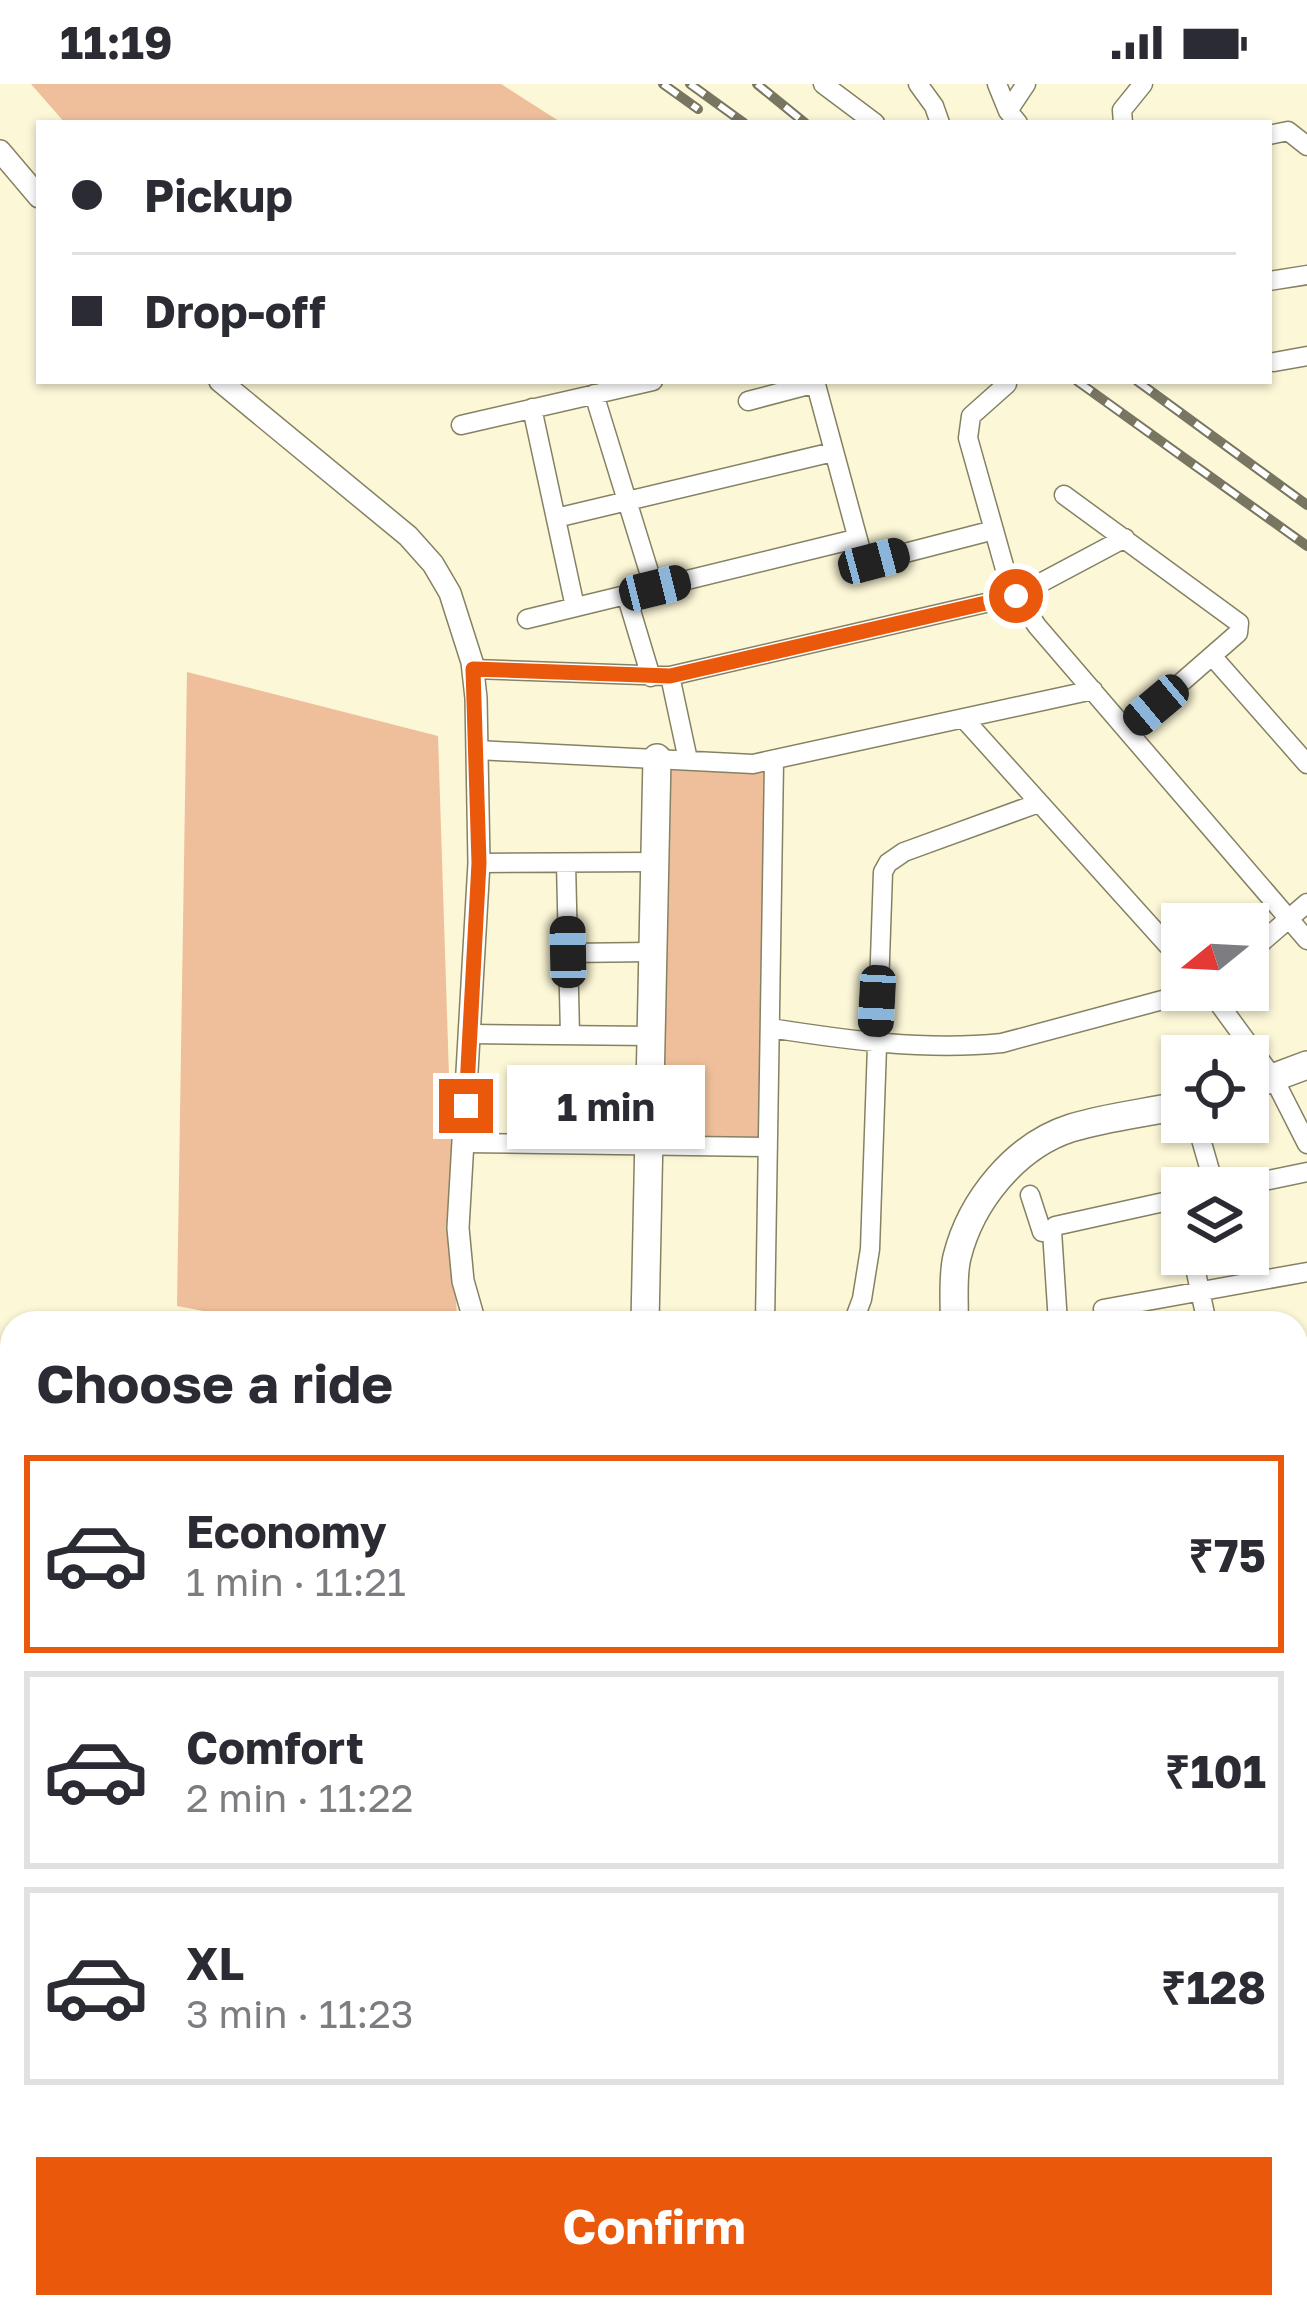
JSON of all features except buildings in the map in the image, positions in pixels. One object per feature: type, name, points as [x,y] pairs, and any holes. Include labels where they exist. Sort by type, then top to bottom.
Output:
[{"type":"main road","points":[[645,1311],[657,758]]},
{"type":"main road","points":[[1269,1080],[1307,1065]]},
{"type":"main road","points":[[954,1311],[955,1261],[968,1223],[997,1179],[1036,1143],[1070,1129],[1161,1110]]},
{"type":"street","points":[[823,84],[870,120]]},
{"type":"street","points":[[918,84],[938,120]]},
{"type":"street","points":[[998,84],[1013,117]]},
{"type":"street","points":[[1013,117],[1026,84]]},
{"type":"street","points":[[1123,120],[1122,110],[1143,84]]},
{"type":"street","points":[[1272,134],[1288,131],[1307,146]]},
{"type":"street","points":[[0,151],[36,193]]},
{"type":"street","points":[[1272,281],[1307,275]]},
{"type":"street","points":[[1274,362],[1307,356]]},
{"type":"street","points":[[224,384],[408,536],[433,564],[451,593],[473,669],[479,863],[459,1256],[472,1311]]},
{"type":"street","points":[[461,425],[639,384]]},
{"type":"street","points":[[748,401],[808,384]]},
{"type":"street","points":[[816,384],[863,557],[874,561],[994,530]]},
{"type":"street","points":[[1007,384],[971,416],[968,438],[1016,596],[1307,940]]},
{"type":"street","points":[[594,394],[655,588]]},
{"type":"street","points":[[532,408],[575,607]]},
{"type":"street","points":[[556,518],[833,452]]},
{"type":"street","points":[[1064,495],[1239,623],[1238,634],[1127,729]]},
{"type":"street","points":[[473,669],[660,677],[1016,596],[1125,538]]},
{"type":"street","points":[[527,619],[855,539]]},
{"type":"street","points":[[626,594],[688,760]]},
{"type":"street","points":[[1212,656],[1307,764]]},
{"type":"street","points":[[477,750],[731,764],[774,762],[1093,690]]},
{"type":"street","points":[[964,719],[1161,938]]},
{"type":"street","points":[[765,1311],[774,762]]},
{"type":"street","points":[[858,1311],[870,1249],[883,872],[887,862],[904,852],[1036,804]]},
{"type":"street","points":[[479,863],[654,862]]},
{"type":"street","points":[[566,863],[570,1034]]},
{"type":"street","points":[[1269,937],[1307,903]]},
{"type":"street","points":[[568,952],[652,952]]},
{"type":"street","points":[[770,1028],[875,1044],[1002,1043],[1161,1001]]},
{"type":"street","points":[[472,1034],[651,1036]]},
{"type":"street","points":[[1269,1094],[1307,1144]]},
{"type":"street","points":[[464,1143],[768,1147]]},
{"type":"street","points":[[1269,1180],[1307,1172]]},
{"type":"street","points":[[1030,1195],[1042,1232],[1062,1223],[1161,1206]]},
{"type":"street","points":[[1052,1231],[1057,1311]]},
{"type":"street","points":[[1102,1309],[1307,1272]]},
{"type":"street","points":[[1197,1275],[1205,1311]]},
{"type":"shaded area","points":[[31,84],[501,84],[557,120],[62,120]]},
{"type":"shaded area","points":[[187,672],[438,736],[457,1311],[203,1311],[177,1306]]},
{"type":"shaded area","points":[[657,758],[774,762],[768,1147],[648,1145]]},
{"type":"railway","points":[[663,84],[698,109]]},
{"type":"railway","points":[[690,84],[740,120]]},
{"type":"railway","points":[[757,84],[801,120]]},
{"type":"railway","points":[[1081,384],[1307,546]]},
{"type":"railway","points":[[1141,384],[1307,505]]},
{"type":"route","points":[[466,1106],[479,863],[473,669],[670,676],[1016,596]]}]
